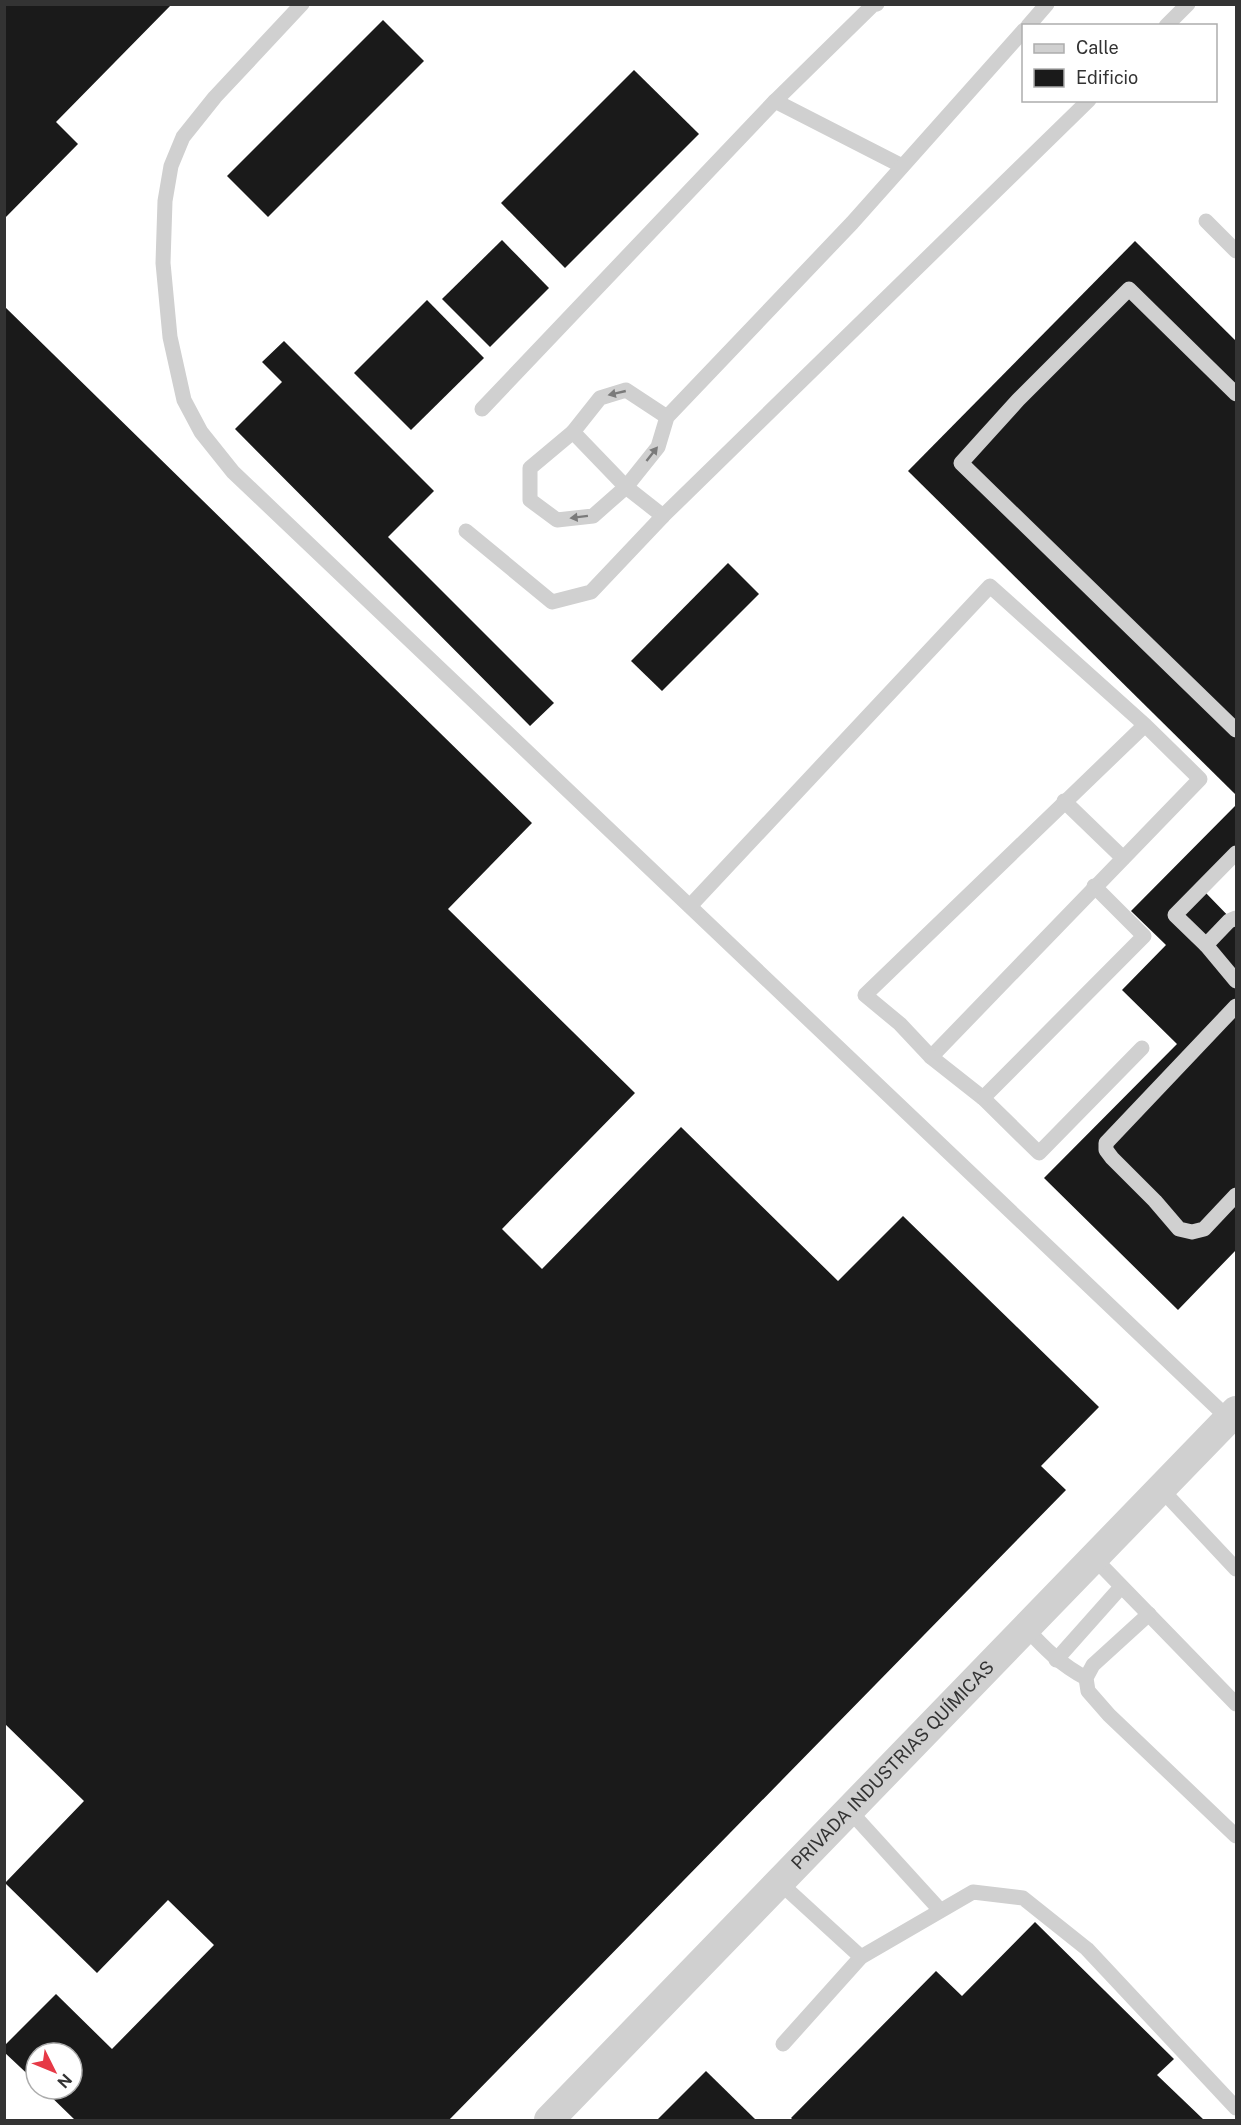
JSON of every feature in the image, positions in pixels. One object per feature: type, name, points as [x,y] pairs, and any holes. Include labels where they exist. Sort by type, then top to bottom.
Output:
[{"type":"street","name":"PRIVADA INDUSTRIAS QUÍMICAS","points":[[549,2121],[1233,1415]]},
{"type":"lane","points":[[302,4],[214,98],[183,137],[171,166],[165,201],[163,263],[170,337],[184,400],[201,432],[233,472],[690,906],[1233,1415]]},
{"type":"lane","points":[[482,409],[775,101],[873,5],[877,4]]},
{"type":"lane","points":[[1030,24],[1047,4]]},
{"type":"lane","points":[[1168,24],[1188,4]]},
{"type":"lane","points":[[667,417],[626,390],[600,398],[573,432],[530,468],[530,500],[556,520],[593,516],[626,487],[658,447],[667,417],[852,223],[1022,31]]},
{"type":"lane","points":[[775,101],[902,166]]},
{"type":"lane","points":[[466,531],[552,602],[591,592],[663,516],[1087,102]]},
{"type":"lane","points":[[1206,221],[1236,251]]},
{"type":"lane","points":[[1236,394],[1130,289],[1018,400],[961,463],[1236,730]]},
{"type":"lane","points":[[573,432],[626,487],[663,516]]},
{"type":"lane","points":[[690,906],[990,586],[1145,725],[1200,779],[930,1057]]},
{"type":"lane","points":[[1143,1048],[1039,1153],[983,1098],[930,1057],[900,1024],[865,995],[1145,725]]},
{"type":"lane","points":[[1064,801],[1123,858]]},
{"type":"lane","points":[[1236,853],[1175,915],[1206,945],[1236,981]]},
{"type":"lane","points":[[983,1098],[1144,936],[1094,886]]},
{"type":"lane","points":[[1206,945],[1229,921],[1236,918]]},
{"type":"lane","points":[[1236,1006],[1106,1143],[1106,1150],[1112,1158],[1179,1229],[1192,1232],[1204,1229],[1236,1195]]},
{"type":"lane","points":[[1161,1489],[1236,1569]]},
{"type":"lane","points":[[1094,1558],[1236,1704]]},
{"type":"lane","points":[[1056,1659],[1121,1587]]},
{"type":"lane","points":[[1149,1614],[1093,1665],[1086,1678],[1088,1691],[1109,1715],[1236,1836]]},
{"type":"lane","points":[[1025,1628],[1068,1669],[1086,1678]]},
{"type":"lane","points":[[849,1810],[940,1910]]},
{"type":"lane","points":[[779,1882],[861,1957]]},
{"type":"lane","points":[[783,2044],[861,1957],[973,1892],[1023,1898],[1087,1949],[1236,2108]]},
{"type":"building","points":[[4,4],[172,4],[56,122],[78,144],[4,219]]},
{"type":"building","points":[[383,20],[424,61],[268,217],[227,176]]},
{"type":"building","points":[[634,70],[699,134],[565,268],[501,203]]},
{"type":"building","points":[[502,240],[549,288],[490,347],[442,299]]},
{"type":"building","points":[[1135,241],[1236,341],[1236,795],[908,471]]},
{"type":"building","points":[[427,300],[484,358],[411,430],[354,373]]},
{"type":"building","points":[[4,306],[532,823],[448,909],[635,1093],[502,1229],[542,1269],[681,1127],[838,1281],[903,1216],[1099,1407],[1041,1466],[1066,1490],[449,2120],[75,2120],[55,2101],[84,2101],[84,2041],[24,2041],[24,2071],[4,2052],[4,2046],[56,1994],[112,2049],[214,1945],[168,1900],[97,1973],[5,1883],[84,1801],[4,1723]]},
{"type":"building","points":[[284,341],[434,491],[388,537],[554,703],[530,726],[235,429],[282,382],[262,362]]},
{"type":"building","points":[[728,563],[759,594],[662,691],[631,661]]},
{"type":"building","points":[[1236,805],[1236,858],[1204,891],[1236,924],[1236,1250],[1178,1310],[1044,1178],[1177,1044],[1122,990],[1166,945],[1131,911]]},
{"type":"building","points":[[1035,1922],[1174,2059],[1157,2075],[1204,2120],[793,2120],[791,2118],[936,1971],[962,1996]]},
{"type":"building","points":[[706,2071],[756,2120],[657,2120]]}]
